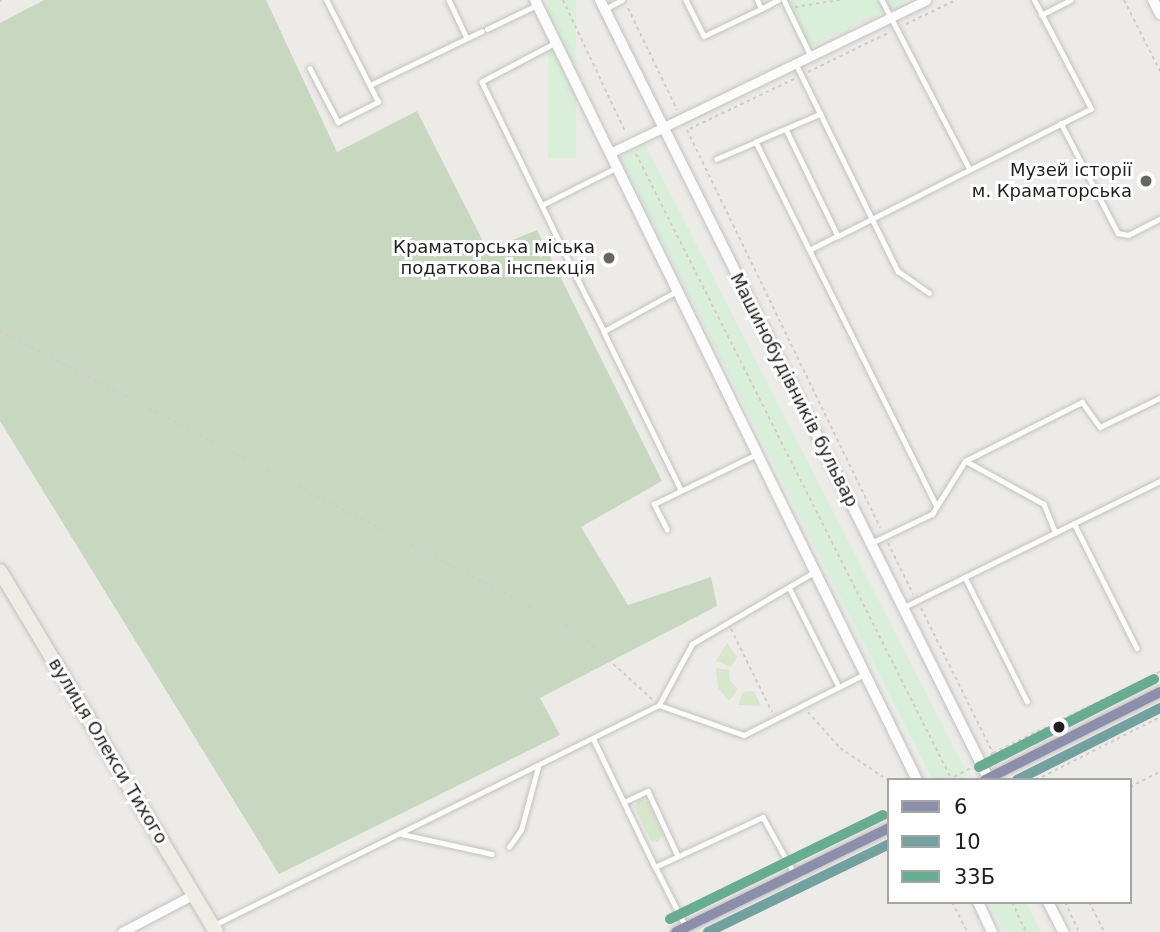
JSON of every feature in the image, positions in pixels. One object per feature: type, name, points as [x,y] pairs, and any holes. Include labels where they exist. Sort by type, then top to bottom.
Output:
[{"type":"main road","name":"вулиця Олекси Тихого","points":[[0,570],[214,929]]},
{"type":"street","points":[[610,153],[926,0]]},
{"type":"street","points":[[1153,0],[1160,14]]},
{"type":"street","points":[[536,3],[916,778]]},
{"type":"street","name":"Машинобудівників бульвар","points":[[602,5],[988,778]]},
{"type":"street","points":[[990,778],[1160,692]]},
{"type":"street","points":[[681,930],[887,829]]},
{"type":"street","points":[[126,931],[194,894]]},
{"type":"street","points":[[979,904],[992,932]]},
{"type":"street","points":[[1049,904],[1063,932]]},
{"type":"lane","points":[[310,68],[338,122],[378,102],[326,0]]},
{"type":"lane","points":[[449,0],[467,38]]},
{"type":"lane","points":[[602,5],[623,0]]},
{"type":"lane","points":[[686,0],[704,36],[778,0]]},
{"type":"lane","points":[[757,0],[761,9]]},
{"type":"lane","points":[[784,0],[811,56]]},
{"type":"lane","points":[[882,0],[969,168]]},
{"type":"lane","points":[[810,250],[1091,109],[1034,0]]},
{"type":"lane","points":[[1041,15],[1070,0]]},
{"type":"lane","points":[[370,85],[536,3]]},
{"type":"lane","points":[[556,43],[482,82],[680,488]]},
{"type":"lane","points":[[796,63],[898,271],[929,293]]},
{"type":"lane","points":[[716,159],[821,114]]},
{"type":"lane","points":[[1061,123],[1111,225],[1128,235],[1160,219]]},
{"type":"lane","points":[[786,129],[838,236]]},
{"type":"lane","points":[[756,142],[937,506]]},
{"type":"lane","points":[[542,205],[617,167]]},
{"type":"lane","points":[[604,331],[678,290]]},
{"type":"lane","points":[[871,544],[932,514],[965,461],[1082,402],[1100,428],[1160,398]]},
{"type":"lane","points":[[667,530],[654,504],[680,488],[758,453]]},
{"type":"lane","points":[[965,461],[1044,504],[1056,533]]},
{"type":"lane","points":[[904,607],[1160,481]]},
{"type":"lane","points":[[1074,523],[1137,648]]},
{"type":"lane","points":[[214,929],[659,705],[692,644],[815,571]]},
{"type":"lane","points":[[964,577],[1027,701]]},
{"type":"lane","points":[[789,587],[839,687]]},
{"type":"lane","points":[[659,705],[744,735],[866,674]]},
{"type":"lane","points":[[594,740],[655,867],[681,930]]},
{"type":"lane","points":[[509,847],[521,830],[538,767]]},
{"type":"lane","points":[[624,802],[648,791],[678,856]]},
{"type":"lane","points":[[655,867],[763,817],[795,874]]},
{"type":"lane","points":[[401,834],[492,854]]},
{"type":"path","points":[[563,0],[631,144],[948,778]]},
{"type":"path","points":[[623,0],[677,111]]},
{"type":"path","points":[[788,7],[839,0]]},
{"type":"path","points":[[956,0],[687,130],[998,764]]},
{"type":"path","points":[[1124,0],[1160,71]]},
{"type":"path","points":[[0,331],[577,631],[659,705]]},
{"type":"path","points":[[729,623],[776,719]]},
{"type":"path","points":[[993,753],[1160,672]]},
{"type":"path","points":[[803,705],[839,748],[887,780]]},
{"type":"path","points":[[1040,778],[1160,717]]},
{"type":"path","points":[[951,778],[972,767]]},
{"type":"path","points":[[1132,786],[1160,772]]},
{"type":"path","points":[[953,904],[967,932]]},
{"type":"path","points":[[1013,904],[1026,932]]},
{"type":"path","points":[[1066,904],[1079,932]]},
{"type":"path","points":[[1090,904],[1104,932]]},
{"type":"green space","points":[[44,0],[266,0],[337,152],[417,111],[491,257],[508,242],[537,230],[662,481],[581,527],[628,605],[711,577],[717,606],[540,698],[560,735],[279,874],[0,421],[0,23]]},
{"type":"green space","points":[[548,0],[576,0],[576,158],[548,158]]},
{"type":"green space","points":[[787,0],[908,0],[809,47]]},
{"type":"green space","points":[[645,144],[968,775],[963,778],[931,778],[620,157]]},
{"type":"green space","points":[[727,643],[737,657],[731,667],[716,661]]},
{"type":"green space","points":[[716,668],[729,670],[730,681],[738,689],[729,701],[718,688]]},
{"type":"green space","points":[[754,691],[761,706],[738,705],[743,692]]},
{"type":"green space","points":[[640,799],[648,802],[663,835],[658,842],[651,841],[634,806]]},
{"type":"green space","points":[[990,904],[1027,904],[1041,932],[1004,932]]},
{"type":"transit line","name":"33Б","points":[[979,767],[1154,679]]},
{"type":"transit line","name":"6","points":[[989,778],[1160,692]]},
{"type":"transit line","name":"10","points":[[1021,778],[1160,708]]},
{"type":"transit line","name":"33Б","points":[[670,919],[883,815]]},
{"type":"transit line","name":"6","points":[[676,932],[887,829]]},
{"type":"transit line","name":"10","points":[[708,932],[887,845]]},
{"type":"place","name":"Музей історії м. Краматорська","points":[[1146,181]]},
{"type":"place","name":"Краматорська міська податкова інспекція","points":[[609,258]]}]
